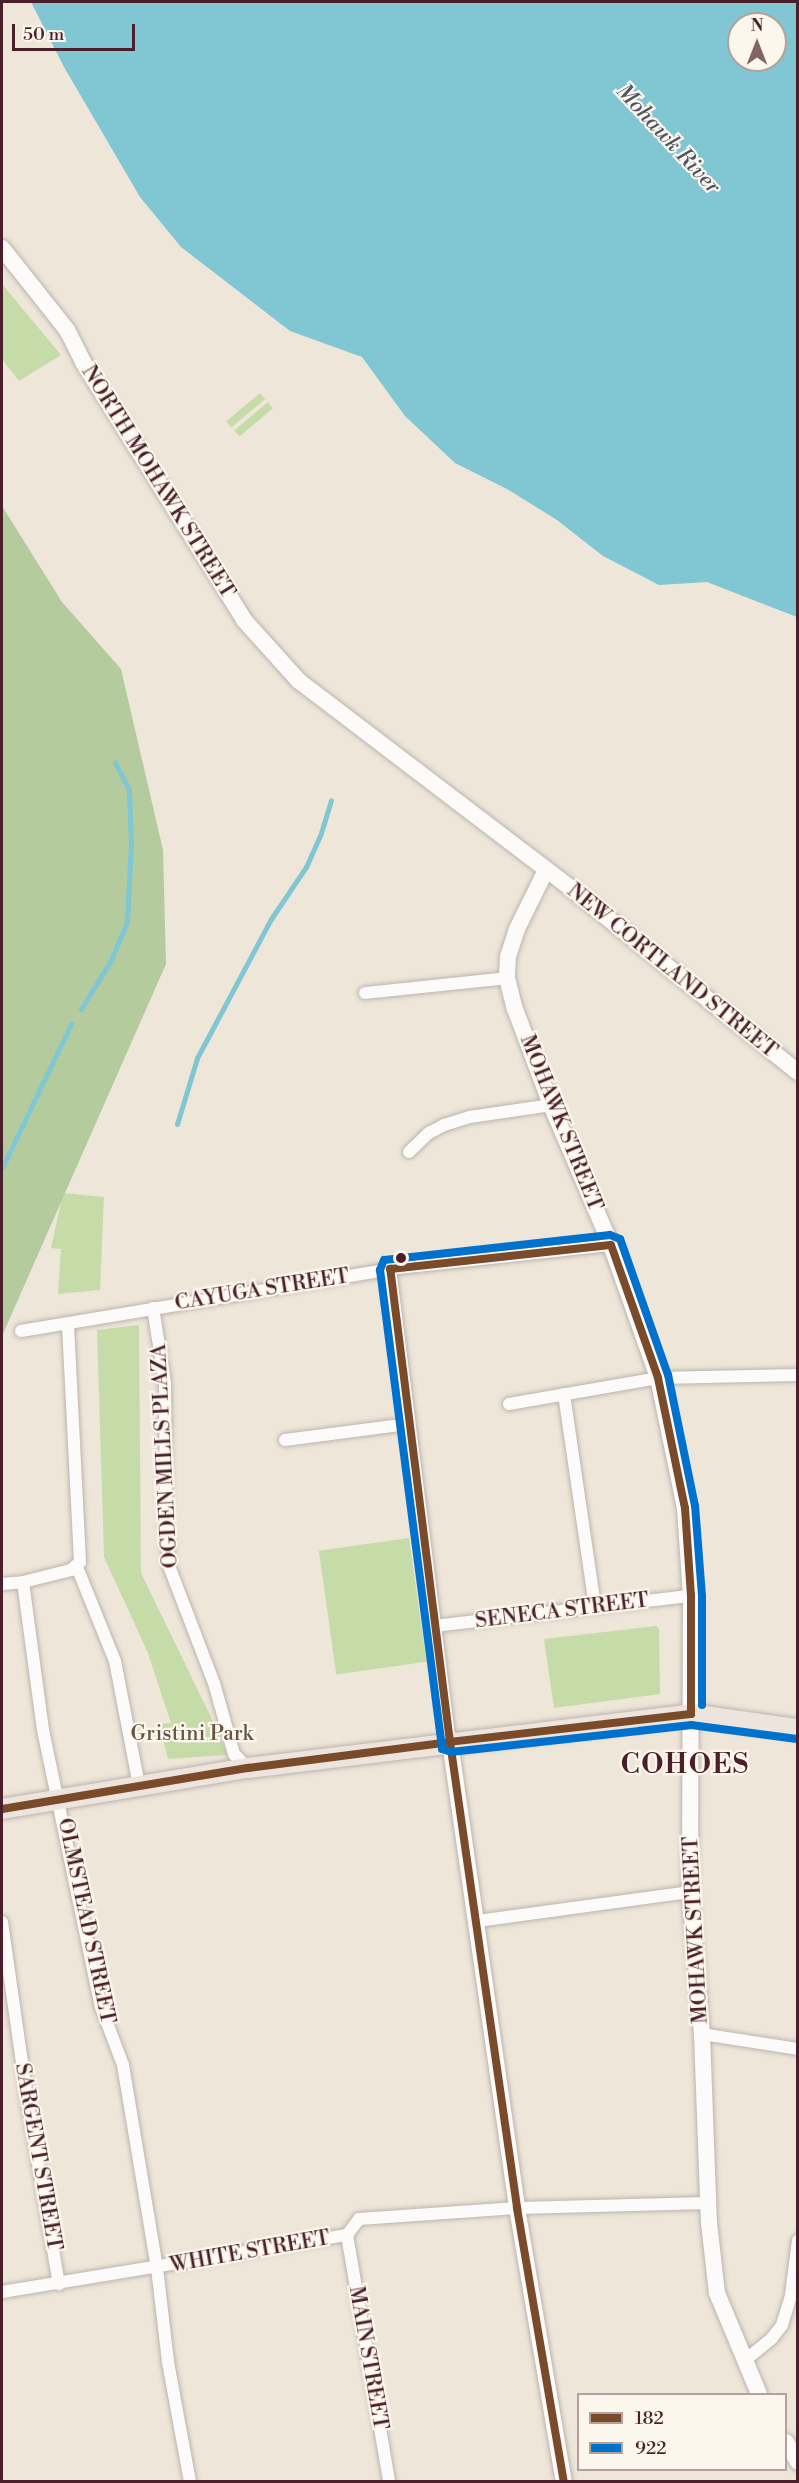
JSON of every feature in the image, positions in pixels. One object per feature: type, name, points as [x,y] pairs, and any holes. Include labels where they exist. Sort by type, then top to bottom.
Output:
[{"type":"main road","points":[[2,1809],[248,1768],[691,1714],[798,1729]]},
{"type":"street","name":"NORTH MOHAWK STREET","points":[[2,249],[67,330],[83,362],[244,620],[299,681],[546,870]]},
{"type":"street","name":"MOHAWK STREET","points":[[546,870],[517,929],[508,956],[507,978],[515,1009],[551,1105],[611,1245],[658,1378],[685,1508],[691,1596],[690,1892],[702,2034],[708,2203],[717,2293],[759,2393]]},
{"type":"street","name":"NEW CORTLAND STREET","points":[[546,870],[798,1072]]},
{"type":"street","points":[[365,993],[507,978]]},
{"type":"street","points":[[409,1152],[429,1133],[444,1125],[470,1117],[551,1105]]},
{"type":"street","name":"CAYUGA STREET","points":[[21,1332],[390,1269],[611,1245]]},
{"type":"street","points":[[390,1269],[450,1742],[478,1921],[517,2208],[564,2481]]},
{"type":"street","name":"OGDEN MILLS PLAZA","points":[[153,1308],[165,1383],[166,1529],[169,1566],[214,1683],[234,1754],[248,1768]]},
{"type":"street","points":[[69,1325],[81,1551],[77,1567],[115,1660],[139,1786]]},
{"type":"street","points":[[508,1404],[658,1378],[798,1375]]},
{"type":"street","points":[[564,1394],[595,1607]]},
{"type":"street","points":[[285,1440],[409,1424]]},
{"type":"street","points":[[2,1584],[22,1582],[77,1567]]},
{"type":"street","name":"OLMSTEAD STREET","points":[[22,1582],[43,1730],[101,2007],[123,2066],[157,2268],[168,2362],[190,2481]]},
{"type":"street","name":"SENECA STREET","points":[[434,1626],[691,1596]]},
{"type":"street","points":[[478,1921],[690,1892]]},
{"type":"street","name":"SARGENT STREET","points":[[2,1922],[28,2105],[59,2284]]},
{"type":"street","points":[[702,2034],[798,2049]]},
{"type":"street","name":"WHITE STREET","points":[[2,2292],[347,2235],[359,2219],[517,2208],[708,2203]]},
{"type":"street","name":"MAIN STREET","points":[[347,2235],[389,2481]]},
{"type":"street","points":[[744,2361],[772,2338],[782,2325],[791,2295],[798,2240]]},
{"type":"street","points":[[787,2444],[798,2462]]},
{"type":"green space","points":[[2,284],[61,355],[19,381],[2,359]]},
{"type":"green space","points":[[260,393],[265,399],[231,427],[226,421]]},
{"type":"green space","points":[[268,402],[273,408],[239,436],[234,430]]},
{"type":"green space","points":[[2,506],[62,602],[121,669],[163,850],[166,964],[2,1336]]},
{"type":"green space","points":[[63,1193],[104,1197],[100,1290],[58,1294],[61,1249],[51,1248]]},
{"type":"green space","name":"Gristini Park","points":[[139,1325],[141,1573],[227,1755],[168,1759],[159,1724],[171,1723],[148,1653],[104,1557],[97,1330]]},
{"type":"green space","points":[[409,1538],[426,1662],[336,1674],[319,1551]]},
{"type":"green space","points":[[656,1626],[659,1629],[660,1694],[554,1708],[544,1639]]},
{"type":"water","name":"Mohawk River","points":[[31,2],[797,2],[797,617],[707,582],[659,585],[603,556],[557,520],[507,489],[455,463],[405,416],[362,357],[290,331],[181,247],[140,197],[64,67]]},
{"type":"waterway","points":[[81,1009],[111,960],[127,922],[131,844],[129,789],[115,763]]},
{"type":"waterway","points":[[177,1124],[197,1058],[271,919],[306,867],[321,833],[331,800]]},
{"type":"waterway","points":[[2,1168],[71,1024]]},
{"type":"transit line","name":"922","points":[[702,1705],[702,1596],[695,1506],[668,1375],[620,1239],[610,1235],[384,1260],[380,1270],[442,1749],[451,1752],[691,1725],[797,1739]]},
{"type":"transit line","name":"182","points":[[611,1245],[658,1378],[685,1508],[691,1596],[691,1714],[450,1742],[390,1269],[611,1245]]},
{"type":"transit line","name":"182","points":[[2,1809],[248,1768],[450,1742]]},
{"type":"transit line","name":"182","points":[[450,1742],[517,2208],[564,2482]]},
{"type":"district","name":"COHOES","points":[[685,1766]]}]
